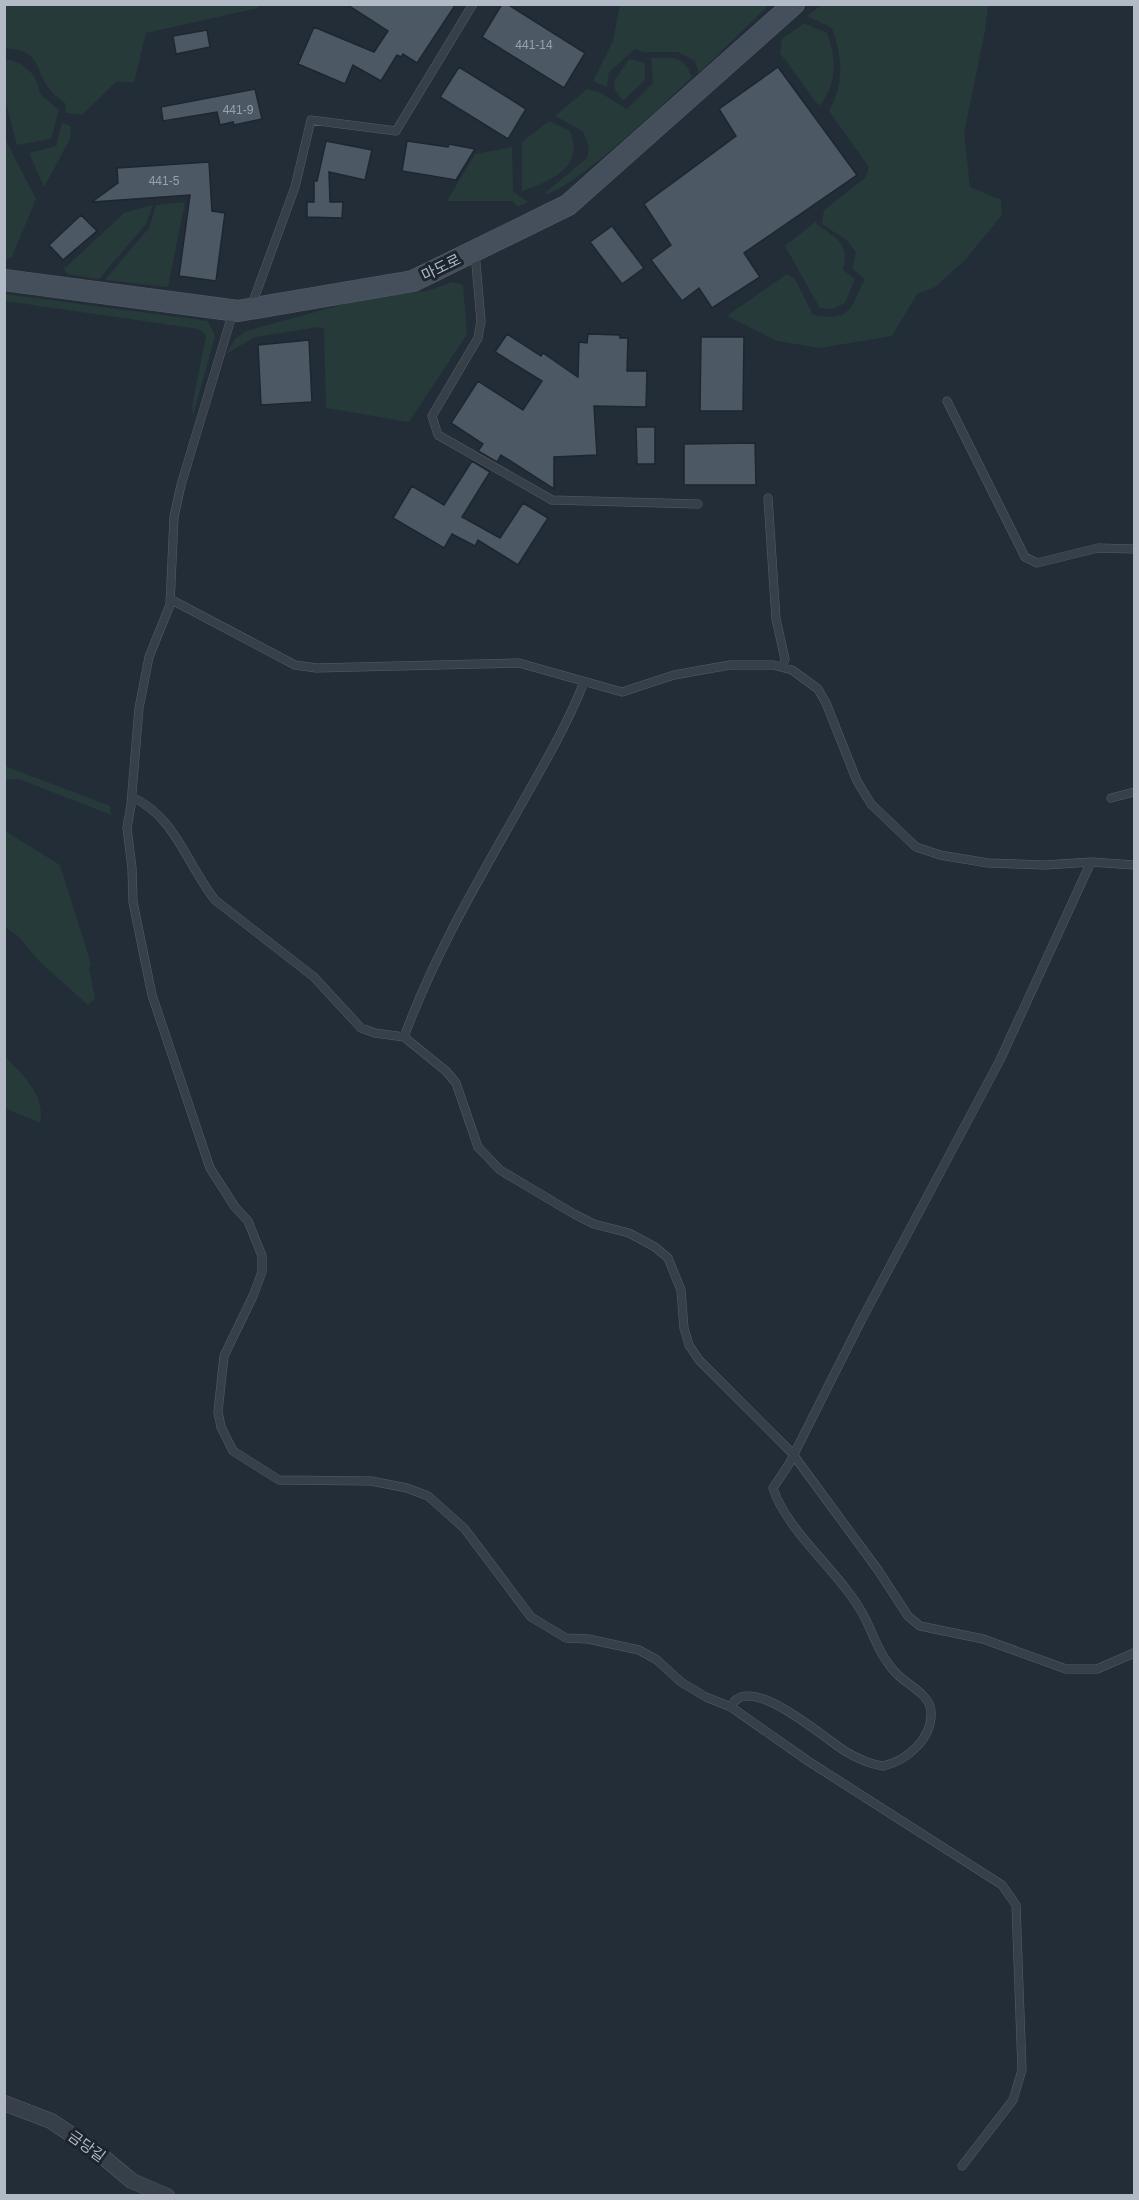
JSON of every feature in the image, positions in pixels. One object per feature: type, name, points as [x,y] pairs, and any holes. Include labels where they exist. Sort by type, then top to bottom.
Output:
[{"type":"main road","name":"마도로","points":[[4,280],[242,309],[413,281],[568,205],[794,4]]},
{"type":"street","name":"금당길","points":[[4,2103],[51,2121],[96,2151],[132,2181],[167,2196]]},
{"type":"lane","points":[[473,4],[396,131],[311,120],[295,187],[242,309],[181,485],[174,517],[170,599],[162,629],[149,657],[139,708],[132,797],[126,828],[132,868],[133,902],[152,995],[210,1168],[235,1207],[248,1221],[262,1256],[262,1272],[224,1356],[220,1375],[218,1412],[220,1427],[230,1446],[259,1469],[279,1480],[371,1481],[407,1488],[428,1496],[464,1528],[531,1617],[539,1624],[566,1638],[588,1639],[639,1650],[706,1698],[731,1707],[808,1761],[1002,1885],[1016,1905],[1022,2070],[1013,2100],[962,2166]]},
{"type":"lane","points":[[475,251],[481,321],[478,339],[432,416],[438,435],[552,500],[698,504]]},
{"type":"lane","points":[[947,401],[1025,557],[1037,563],[1098,548],[1134,549]]},
{"type":"lane","points":[[768,498],[776,619],[785,659],[782,667]]},
{"type":"lane","points":[[170,599],[295,665],[352,668],[519,663],[622,692],[674,675],[730,665],[782,667],[805,677],[818,690],[826,703],[857,781],[871,804],[916,847],[940,855],[988,863],[1044,865],[1091,862],[1134,866]]},
{"type":"lane","points":[[404,1037],[421,992],[479,879],[571,717],[584,682]]},
{"type":"lane","points":[[1111,798],[1134,792]]},
{"type":"lane","points":[[132,797],[151,807],[166,821],[204,886],[230,914],[314,977],[361,1028],[375,1033],[404,1037],[446,1071],[456,1083],[478,1147],[500,1170],[574,1215],[594,1224],[629,1233],[656,1246],[668,1258],[681,1290],[684,1328],[689,1345],[699,1360],[736,1400],[792,1453],[878,1570],[908,1616],[920,1626],[982,1640],[1066,1669],[1097,1669],[1134,1653]]},
{"type":"lane","points":[[731,1707],[736,1700],[747,1695],[779,1704],[846,1752],[883,1766],[909,1755],[921,1742],[929,1724],[931,1711],[928,1702],[897,1674],[872,1638],[855,1603],[776,1496],[773,1488],[789,1464],[792,1453],[1000,1060],[1091,862]]},
{"type":"green space","points":[[769,4],[699,73],[695,61],[678,52],[643,52],[635,49],[609,72],[607,87],[593,81],[613,41],[620,5]]},
{"type":"green space","points":[[4,5],[258,5],[258,8],[146,33],[134,82],[116,82],[82,115],[66,113],[65,103],[50,90],[31,57],[26,53],[5,48]]},
{"type":"green space","points":[[822,5],[988,5],[985,31],[964,133],[970,187],[1001,200],[1002,215],[965,260],[935,287],[917,294],[892,336],[820,348],[777,341],[727,316],[787,274],[795,279],[813,315],[836,316],[848,311],[852,306],[865,279],[852,269],[856,253],[848,241],[822,224],[824,210],[865,178],[869,167],[829,111],[840,80],[838,49],[832,28],[807,16]]},
{"type":"green space","points":[[804,23],[827,33],[834,62],[829,89],[819,106],[780,53],[782,39]]},
{"type":"green space","points":[[651,58],[671,58],[681,61],[692,77],[596,163],[557,190],[544,194],[587,158],[589,147],[583,131],[555,116],[587,89],[599,92],[627,109],[653,83]]},
{"type":"green space","points":[[5,59],[24,66],[33,75],[40,94],[59,110],[51,139],[17,145],[5,100]]},
{"type":"green space","points":[[629,59],[645,63],[645,80],[623,101],[615,90],[614,81]]},
{"type":"green space","points":[[549,121],[570,131],[573,154],[569,163],[554,177],[522,191],[522,142]]},
{"type":"green space","points":[[62,123],[71,126],[70,139],[44,187],[29,153],[56,146]]},
{"type":"green space","points":[[4,130],[6,141],[36,199],[12,257],[5,260]]},
{"type":"green space","points":[[512,147],[513,191],[528,202],[518,207],[512,201],[447,201],[475,154]]},
{"type":"green space","points":[[185,202],[168,287],[105,280],[149,228],[156,205]]},
{"type":"green space","points":[[153,205],[146,224],[99,279],[67,274],[64,269],[124,213]]},
{"type":"green space","points":[[815,222],[839,241],[844,252],[843,270],[855,279],[845,303],[833,309],[820,308],[785,246]]},
{"type":"green space","points":[[453,282],[463,285],[467,334],[409,422],[326,408],[324,329],[318,327],[255,337],[226,354],[235,339],[246,331],[381,294],[427,291]]},
{"type":"green space","points":[[5,294],[208,321],[215,336],[193,416],[192,406],[206,336],[199,329],[5,301]]},
{"type":"green space","points":[[5,766],[110,806],[111,815],[19,779],[5,780]]},
{"type":"green space","points":[[5,831],[60,865],[91,964],[89,969],[95,998],[88,1005],[38,960],[18,936],[5,927]]},
{"type":"green space","points":[[5,1056],[36,1094],[41,1113],[40,1123],[5,1108]]},
{"type":"building","points":[[346,4],[456,4],[417,63],[403,54],[401,57],[397,55],[381,81],[353,65],[345,84],[298,64],[314,27],[374,52],[388,31]]},
{"type":"building","points":[[502,4],[507,4],[585,53],[564,88],[482,37]]},
{"type":"building","points":[[207,30],[210,47],[176,54],[173,36]]},
{"type":"building","points":[[459,67],[526,109],[508,139],[440,97]]},
{"type":"building","points":[[778,67],[857,175],[744,253],[760,277],[712,308],[699,288],[682,301],[651,260],[671,245],[644,204],[736,136],[719,109]]},
{"type":"building","points":[[255,89],[262,119],[234,125],[233,122],[220,125],[217,112],[163,121],[161,107]]},
{"type":"building","points":[[326,141],[372,150],[365,180],[329,172],[330,202],[343,202],[342,218],[307,217],[307,202],[314,202],[314,181],[317,181]]},
{"type":"building","points":[[407,141],[448,147],[449,144],[475,149],[456,180],[402,171]]},
{"type":"building","points":[[209,162],[212,211],[225,213],[216,281],[179,276],[190,195],[92,202],[118,183],[117,168]]},
{"type":"building","points":[[81,215],[97,231],[63,260],[49,245]]},
{"type":"building","points":[[612,226],[644,268],[622,284],[590,242]]},
{"type":"building","points":[[507,334],[541,356],[543,353],[578,377],[579,342],[587,343],[588,334],[620,335],[620,338],[628,338],[627,371],[647,371],[646,407],[594,406],[597,455],[554,457],[554,489],[501,455],[497,462],[478,451],[483,444],[451,423],[478,381],[523,410],[542,381],[495,352]]},
{"type":"building","points":[[701,337],[744,337],[743,411],[700,411]]},
{"type":"building","points":[[309,340],[312,402],[261,405],[258,345]]},
{"type":"building","points":[[636,427],[655,427],[655,464],[637,464]]},
{"type":"building","points":[[755,443],[756,485],[684,485],[684,444]]},
{"type":"building","points":[[472,461],[490,472],[462,517],[500,538],[523,503],[548,518],[518,565],[478,540],[475,546],[452,534],[444,548],[393,518],[412,486],[444,505]]}]
